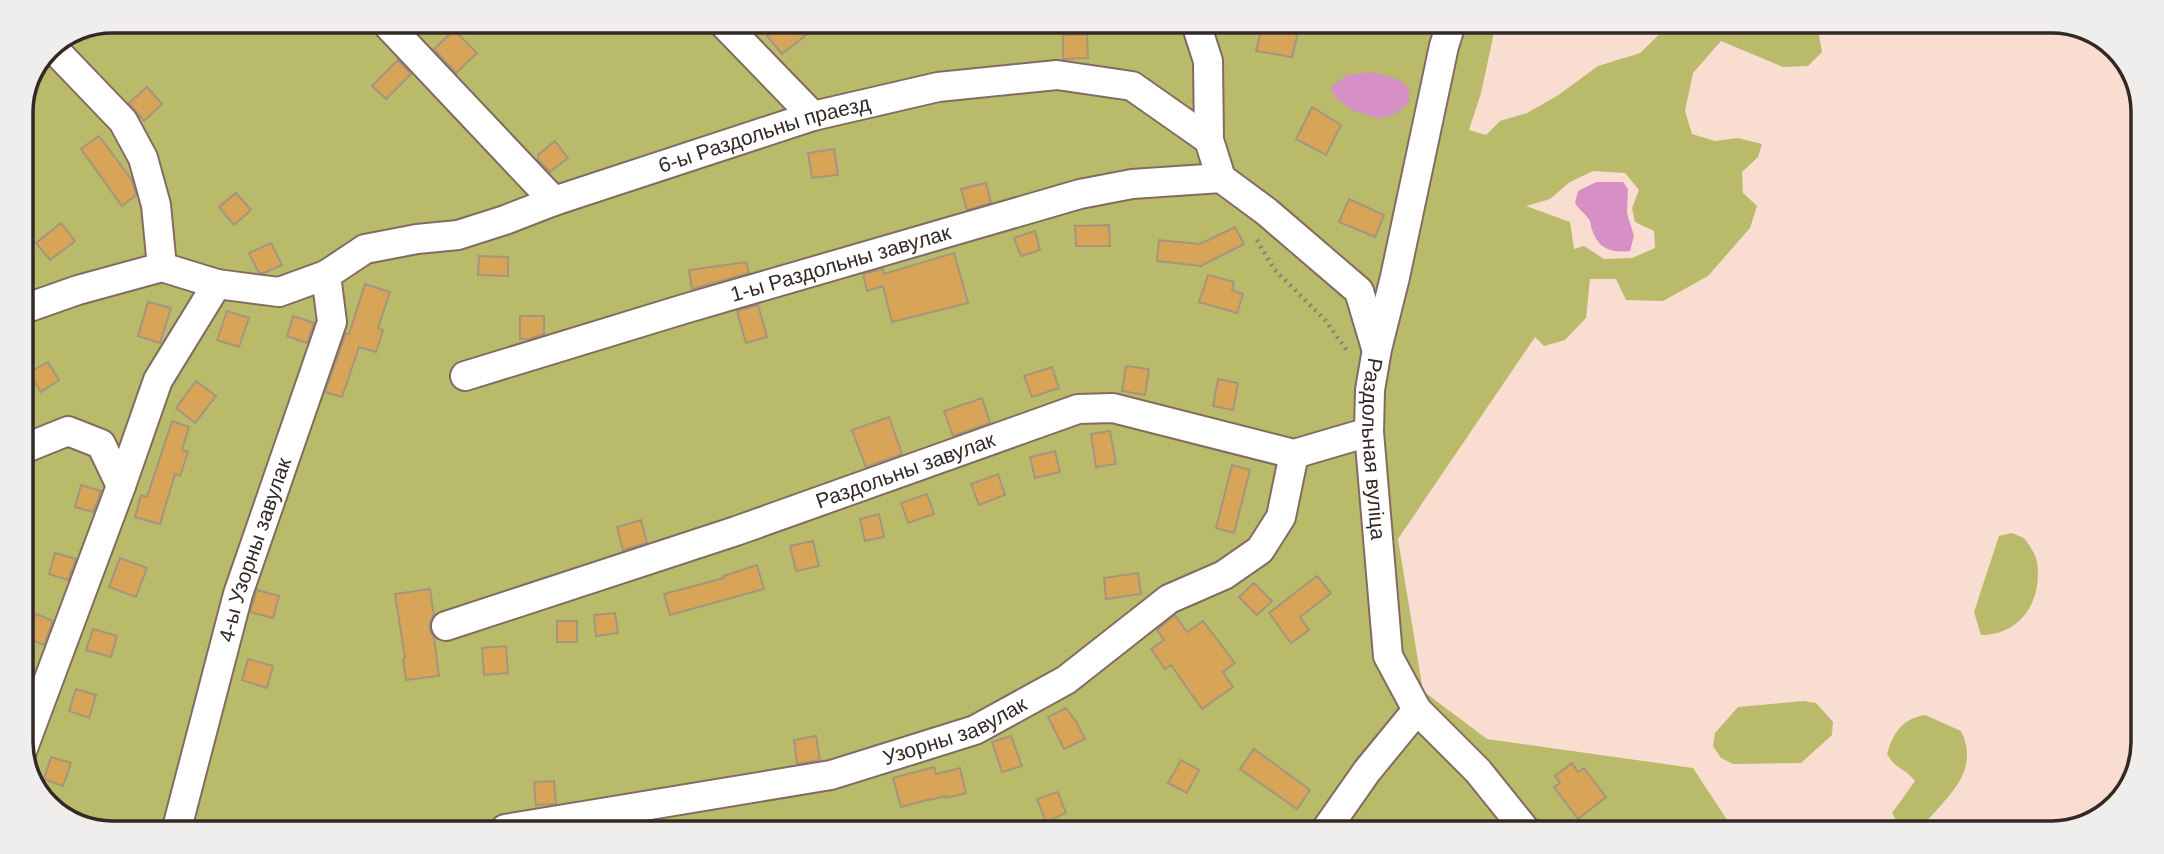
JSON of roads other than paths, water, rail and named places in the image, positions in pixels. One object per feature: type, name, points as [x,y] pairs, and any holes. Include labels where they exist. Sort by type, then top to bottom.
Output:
[{"type":"street","points":[[395,33],[554,201]]},
{"type":"street","points":[[733,33],[813,116]]},
{"type":"street","points":[[1199,33],[1208,61],[1209,140],[1221,178],[1267,212],[1359,291],[1377,349]]},
{"type":"street","name":"Раздольная вуліца","points":[[1448,33],[1370,390],[1369,432],[1388,656],[1417,710],[1478,771],[1518,821]]},
{"type":"street","points":[[33,306],[78,290],[162,267],[156,205],[143,158],[123,121],[59,54]]},
{"type":"street","name":"6-ы Раздольны праезд","points":[[162,267],[217,284],[279,292],[326,275],[365,249],[417,239],[458,235],[813,116],[938,87],[1057,75],[1132,86],[1209,140]]},
{"type":"street","name":"1-ы Раздольны завулак","points":[[465,376],[684,309],[1080,194],[1132,184],[1221,178]]},
{"type":"street","name":"4-ы Узорны завулак","points":[[179,821],[238,594],[332,322],[326,275]]},
{"type":"street","points":[[1359,291],[1395,277]]},
{"type":"street","points":[[33,722],[158,380],[217,284]]},
{"type":"street","name":"Раздольны завулак","points":[[446,626],[736,531],[1078,409],[1112,408],[1294,454]]},
{"type":"street","points":[[33,445],[68,431],[101,443],[121,486]]},
{"type":"street","points":[[1294,454],[1369,432]]},
{"type":"street","name":"Узорны завулак","points":[[553,821],[831,775],[975,730],[1066,680],[1169,599],[1224,575],[1261,550],[1281,517],[1294,454]]},
{"type":"street","points":[[1332,821],[1367,771],[1417,710]]}]
